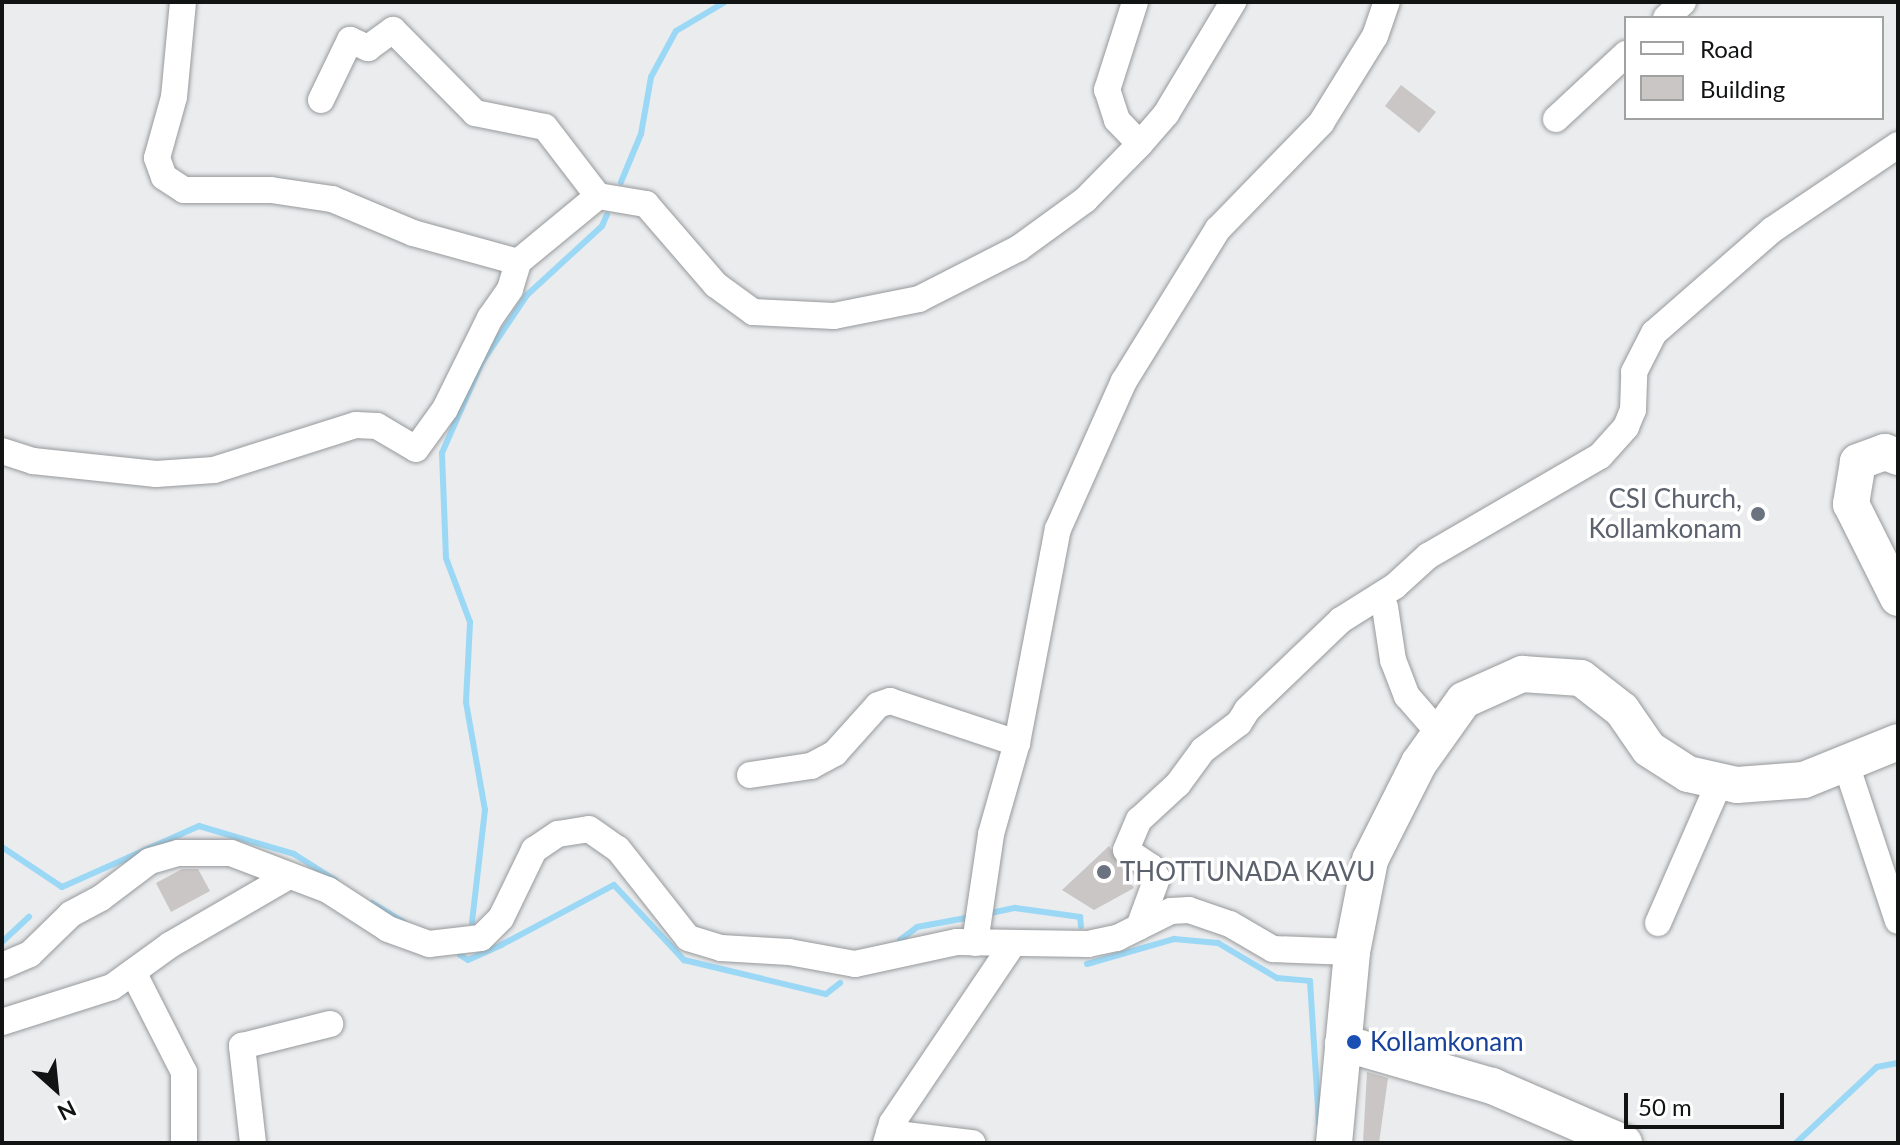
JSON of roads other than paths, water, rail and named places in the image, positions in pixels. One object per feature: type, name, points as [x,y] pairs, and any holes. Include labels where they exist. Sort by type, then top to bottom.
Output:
[{"type":"main road","points":[[1898,457],[1885,452],[1858,462],[1851,504],[1898,598]]},
{"type":"main road","points":[[1334,1143],[1352,952],[1370,860],[1419,763],[1464,700],[1522,674],[1581,678],[1622,710],[1649,749],[1688,774],[1737,785],[1804,780],[1898,742]]},
{"type":"main road","points":[[1343,1043],[1492,1086],[1624,1143]]},
{"type":"street","points":[[183,2],[174,97],[157,158],[164,177],[184,190],[271,190],[332,199],[413,233],[518,262]]},
{"type":"street","points":[[1135,2],[1107,90],[1117,120],[1140,144]]},
{"type":"street","points":[[321,100],[350,40],[368,48],[393,30],[475,113],[545,127],[598,196],[646,204],[739,305],[753,312],[834,316],[919,299],[998,259],[1085,200],[1166,114],[1233,2]]},
{"type":"street","points":[[976,936],[985,900],[991,834],[1017,743],[1058,529],[1124,381],[1218,229],[1321,123],[1375,36],[1387,2]]},
{"type":"street","points":[[1668,16],[1683,2]]},
{"type":"street","points":[[1556,119],[1624,56]]},
{"type":"street","points":[[1139,927],[1157,878],[1151,867],[1126,850],[1139,820],[1178,784],[1203,750],[1239,723],[1247,710],[1341,620],[1395,586],[1428,556],[1600,456],[1626,427],[1633,410],[1634,372],[1654,333],[1772,230],[1898,145]]},
{"type":"street","points":[[2,451],[33,461],[156,474],[214,470],[356,425],[377,426],[416,449],[445,409],[451,389],[510,289],[518,262],[598,196]]},
{"type":"street","points":[[1385,607],[1393,660],[1407,696],[1440,734]]},
{"type":"street","points":[[750,775],[811,766],[835,753],[878,705],[890,701],[1017,743]]},
{"type":"street","points":[[1846,764],[1898,921]]},
{"type":"street","points":[[1658,923],[1720,781]]},
{"type":"street","points":[[2,966],[30,954],[71,914],[101,898],[150,861],[178,853],[231,853],[328,890],[388,929],[429,944],[481,938],[501,918],[534,850],[558,834],[589,829],[618,849],[688,938],[721,948],[789,952],[855,964],[976,936],[1012,945],[1088,944],[1139,927],[1171,911],[1189,910],[1230,924],[1273,949],[1352,952]]},
{"type":"street","points":[[2,1022],[112,987],[289,876]]},
{"type":"street","points":[[972,1143],[887,1138],[1012,945]]},
{"type":"street","points":[[133,972],[184,1072],[184,1143]]},
{"type":"street","points":[[253,1143],[242,1046],[330,1024]]},
{"type":"waterway","points":[[621,182],[641,134],[651,77],[676,31],[725,2]]},
{"type":"waterway","points":[[472,922],[485,810],[466,702],[470,622],[446,558],[442,453],[482,362],[527,295],[602,226],[607,215]]},
{"type":"waterway","points":[[2,847],[62,887],[199,826],[294,854],[335,880]]},
{"type":"waterway","points":[[460,955],[468,960],[614,885],[684,960],[826,994],[840,983]]},
{"type":"waterway","points":[[372,903],[404,922]]},
{"type":"waterway","points":[[986,914],[1015,908],[1080,917],[1081,926]]},
{"type":"waterway","points":[[2,942],[29,917]]},
{"type":"waterway","points":[[900,940],[917,927],[971,917]]},
{"type":"waterway","points":[[1087,964],[1174,939],[1218,943],[1277,978],[1310,981],[1319,1124]]},
{"type":"waterway","points":[[1796,1143],[1877,1067],[1898,1063]]},
{"type":"place","name":"CSI Church, Kollamkonam","points":[[1758,514]]},
{"type":"place","name":"THOTTUNADA KAVU","points":[[1104,872]]},
{"type":"place","name":"Kollamkonam","points":[[1354,1042]]}]
